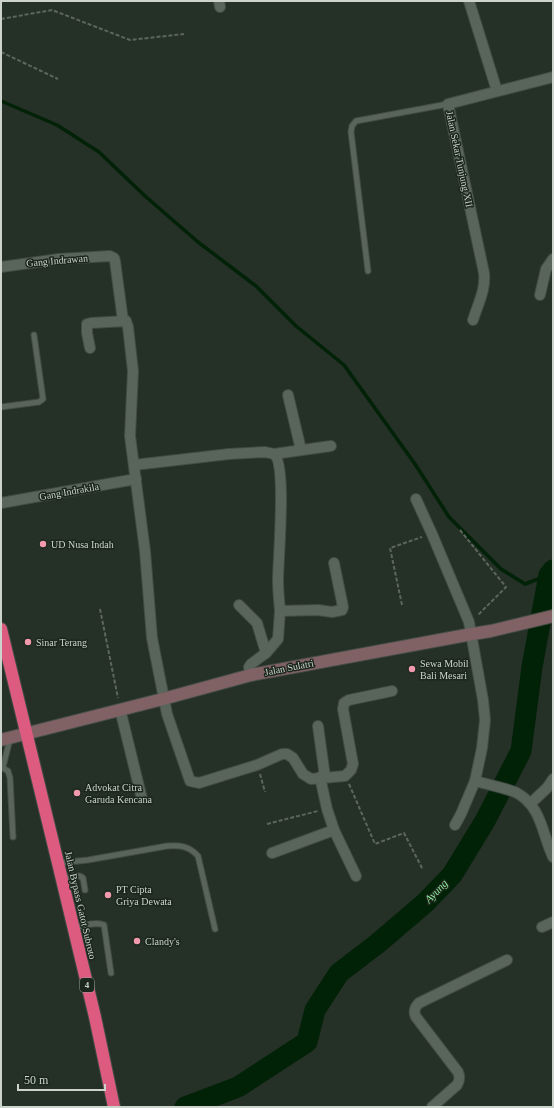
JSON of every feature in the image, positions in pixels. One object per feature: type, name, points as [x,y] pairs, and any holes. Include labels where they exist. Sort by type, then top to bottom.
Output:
[{"type":"highway","name":"4","points":[[1,629],[27,733]]},
{"type":"highway","name":"Jalan Bypass Gatot Subroto","points":[[27,733],[74,928],[114,1107]]},
{"type":"main road","name":"Jalan Sulatri","points":[[6,739],[251,675],[470,628],[491,631],[553,616]]},
{"type":"street","points":[[469,1],[497,91]]},
{"type":"street","name":"Jalan Sekar Tunjung XII","points":[[473,320],[482,293],[485,277],[448,104],[553,77]]},
{"type":"street","name":"Gang Indrawan","points":[[1,267],[59,259],[110,256],[116,261],[123,321]]},
{"type":"street","points":[[540,295],[546,269],[553,259]]},
{"type":"street","points":[[90,348],[87,324],[126,321],[133,370],[130,436],[145,551],[152,638],[163,699],[172,731],[190,781],[199,783],[257,765],[282,754],[287,754],[292,758],[310,779],[345,776],[351,770],[353,764],[344,703],[349,700],[392,691]]},
{"type":"street","points":[[288,395],[301,450]]},
{"type":"street","points":[[134,465],[229,454],[265,452],[274,454],[331,446]]},
{"type":"street","points":[[251,675],[249,668],[251,664],[266,653],[278,639],[280,611],[278,580],[281,524],[278,460],[274,454]]},
{"type":"street","name":"Gang Indrakila","points":[[1,503],[136,479]]},
{"type":"street","points":[[416,499],[432,534],[470,628],[483,700],[485,720],[476,781],[455,825]]},
{"type":"street","points":[[280,611],[341,611],[343,607],[334,563]]},
{"type":"street","points":[[239,605],[257,623],[266,653]]},
{"type":"street","points":[[120,710],[142,799]]},
{"type":"street","points":[[318,726],[327,809],[334,830],[356,876]]},
{"type":"street","points":[[531,803],[553,780]]},
{"type":"street","points":[[476,781],[516,793],[531,803],[538,816],[553,857]]},
{"type":"street","points":[[272,853],[334,830]]},
{"type":"street","points":[[542,928],[553,922]]},
{"type":"street","points":[[432,1107],[457,1085],[460,1078],[458,1072],[416,1017],[414,1011],[416,1006],[419,1003],[507,960]]},
{"type":"lane","points":[[368,271],[351,132],[352,126],[356,121],[448,104]]},
{"type":"lane","points":[[1,408],[39,402],[43,399],[34,335]]},
{"type":"lane","points":[[6,739],[2,767],[8,771],[10,778],[13,837]]},
{"type":"lane","points":[[58,863],[88,860],[167,846],[187,846],[198,856],[215,929]]},
{"type":"lane","points":[[62,879],[82,876],[85,890]]},
{"type":"lane","points":[[74,928],[101,923],[104,925],[111,973]]},
{"type":"path","points":[[1,19],[52,10],[130,40],[184,34]]},
{"type":"path","points":[[1,52],[58,79]]},
{"type":"path","points":[[460,530],[506,587],[470,628]]},
{"type":"path","points":[[402,605],[390,548],[432,534]]},
{"type":"path","points":[[100,609],[120,710]]},
{"type":"path","points":[[257,765],[265,792]]},
{"type":"path","points":[[345,776],[375,844],[404,833],[423,870]]},
{"type":"path","points":[[268,824],[327,809]]},
{"type":"waterway","points":[[1,101],[57,125],[99,152],[145,196],[198,242],[256,286],[296,326],[344,365],[415,464],[449,517],[501,569],[525,584],[549,575]]},
{"type":"waterway","name":"Ayung","points":[[185,1107],[238,1087],[307,1042],[315,1010],[339,973],[377,944],[425,903],[452,875],[485,821],[521,751],[532,667],[549,575],[553,570]]},
{"type":"place","name":"UD Nusa Indah","points":[[43,544]]},
{"type":"place","name":"Sinar Terang","points":[[28,642]]},
{"type":"place","name":"Sewa Mobil Bali Mesari","points":[[412,669]]},
{"type":"place","name":"Advokat Citra Garuda Kencana","points":[[77,793]]},
{"type":"place","name":"PT Cipta Griya Dewata","points":[[108,895]]},
{"type":"place","name":"Clandy's","points":[[137,941]]}]
